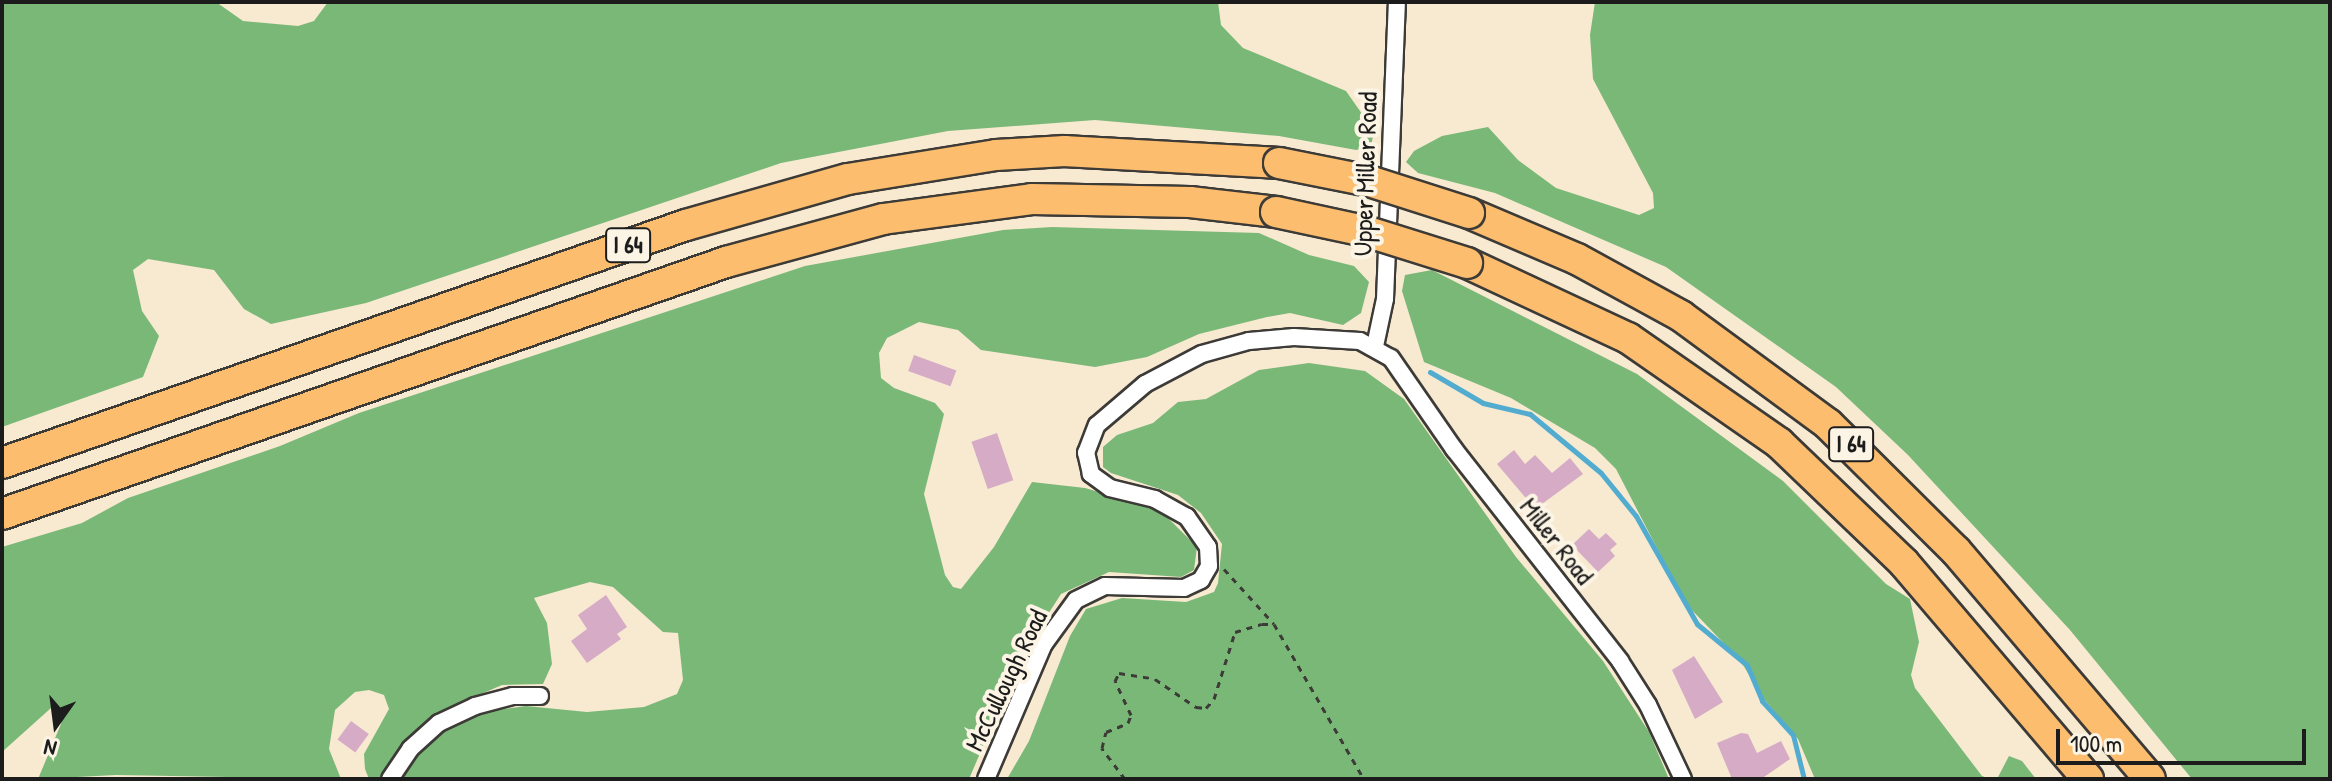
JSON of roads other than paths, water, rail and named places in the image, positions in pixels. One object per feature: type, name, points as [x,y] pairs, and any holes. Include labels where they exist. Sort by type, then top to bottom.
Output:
[{"type":"highway","name":"I 64","points":[[2,463],[686,225],[848,179],[921,165],[1065,151],[1279,163],[1369,181],[1469,213],[1577,259],[1681,316],[1828,424],[1956,551],[2150,779]]},
{"type":"highway","name":"I 64","points":[[2,514],[713,266],[883,219],[1032,199],[1190,202],[1276,212],[1365,231],[1467,263],[1628,338],[1779,443],[1904,563],[2088,779]]},
{"type":"street","name":"Upper Miller Road","points":[[1375,346],[1385,299],[1397,2]]},
{"type":"street","name":"McCullough Road","points":[[986,779],[1044,644],[1076,600],[1105,586],[1184,588],[1201,580],[1209,566],[1208,547],[1187,517],[1155,499],[1110,488],[1091,474],[1088,443],[1103,418],[1155,378],[1228,345],[1326,337],[1375,346]]},
{"type":"street","name":"Miller Road","points":[[1375,346],[1398,366],[1454,449],[1620,661],[1683,779]]},
{"type":"street","points":[[390,779],[410,749],[439,723],[475,706],[513,696],[540,696]]},
{"type":"waterway","points":[[1430,372],[1483,403],[1530,414],[1601,473],[1636,516],[1697,624],[1747,665],[1762,701],[1793,735],[1804,779]]}]
